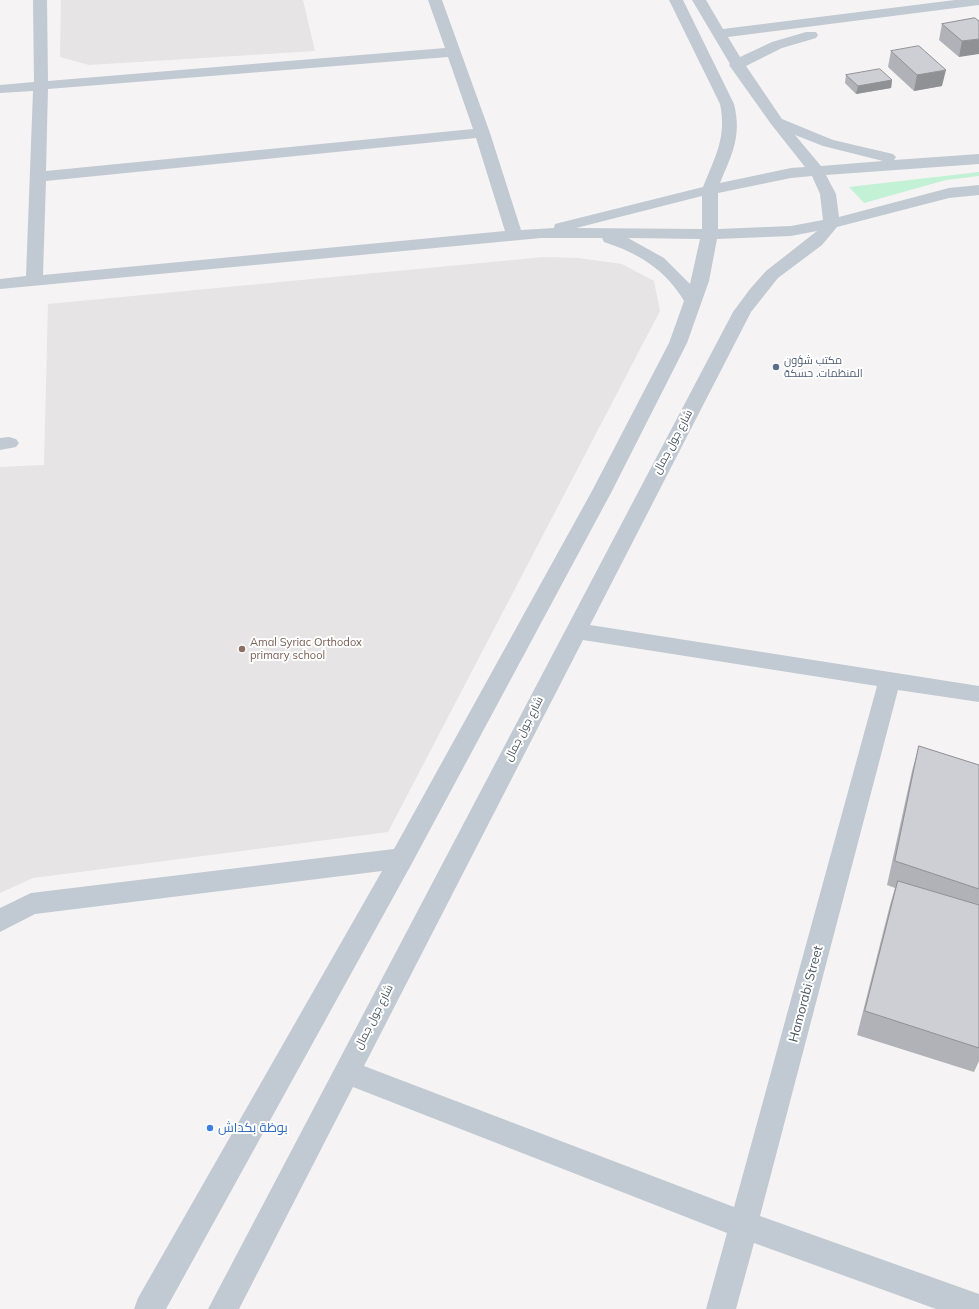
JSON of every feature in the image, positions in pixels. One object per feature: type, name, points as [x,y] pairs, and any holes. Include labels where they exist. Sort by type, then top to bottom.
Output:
[{"type":"street","points":[[34,281],[41,86],[40,0]]},
{"type":"street","points":[[435,0],[482,133],[515,236]]},
{"type":"street","points":[[149,1309],[402,858],[602,491],[678,342],[700,281],[710,233],[710,189],[728,145],[730,131],[729,111],[727,104],[676,0]]},
{"type":"street","points":[[699,0],[736,65],[776,122],[817,171],[826,188],[830,206],[830,224]]},
{"type":"street","points":[[719,34],[979,1]]},
{"type":"street","points":[[736,65],[777,44],[806,35],[979,12]]},
{"type":"street","points":[[0,89],[453,52]]},
{"type":"street","points":[[776,122],[806,135],[853,150],[931,162]]},
{"type":"street","points":[[37,177],[482,133]]},
{"type":"street","points":[[541,234],[637,206],[752,180],[817,171],[979,159]]},
{"type":"street","points":[[0,284],[541,234],[771,233],[830,224],[949,193],[979,190]]},
{"type":"street","name":"شارع جول جمال","points":[[223,1309],[742,312],[768,278],[784,263],[818,238],[830,224]]},
{"type":"street","points":[[595,234],[633,247],[665,265],[686,288],[693,301]]},
{"type":"street","points":[[575,631],[979,694]]},
{"type":"street","name":"Hamorabi Street","points":[[721,1309],[890,679]]},
{"type":"street","points":[[0,921],[31,904],[402,858]]},
{"type":"street","points":[[346,1072],[744,1225],[978,1309]]},
{"type":"shaded area","points":[[61,0],[303,0],[315,51],[89,65],[60,57]]},
{"type":"shaded area","name":"Amal Syriac Orthodox primary school","points":[[544,257],[578,258],[622,264],[654,281],[660,311],[388,832],[33,878],[0,893],[0,467],[44,465],[48,304]]},
{"type":"green space","points":[[979,172],[979,176],[946,180],[864,203],[849,187]]},
{"type":"building","points":[[975,18],[979,21],[979,39],[962,41],[942,24]]},
{"type":"building","points":[[919,46],[946,70],[917,75],[891,51]]},
{"type":"building","points":[[880,69],[892,80],[858,86],[846,75]]},
{"type":"building","points":[[919,746],[979,765],[979,889],[895,861]]},
{"type":"building","points":[[898,881],[979,905],[979,1048],[865,1011]]},
{"type":"place","name":"مكتب شؤون المنظمات. حسكة","points":[[776,367]]},
{"type":"place","name":"Amal Syriac Orthodox primary school","points":[[242,649]]},
{"type":"place","name":"بوظة بكداش","points":[[210,1128]]}]
